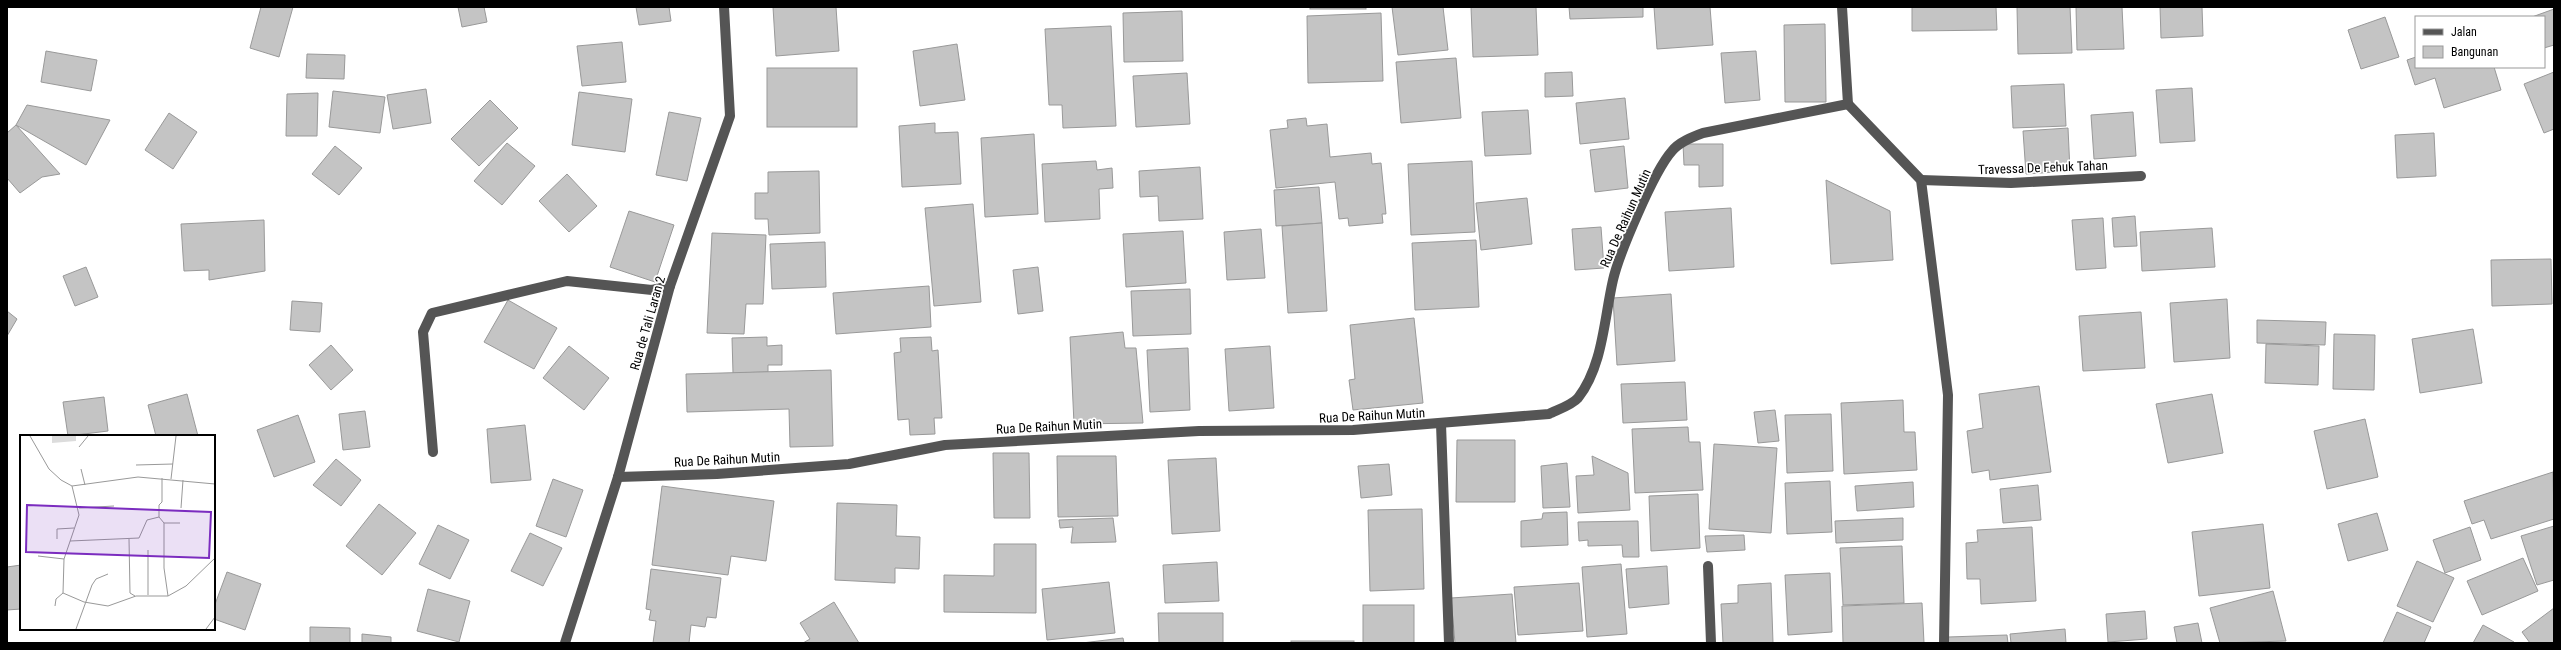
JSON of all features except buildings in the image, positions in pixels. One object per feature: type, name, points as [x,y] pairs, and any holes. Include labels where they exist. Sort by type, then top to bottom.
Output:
[{"type":"street","points":[[1842,7],[1848,104],[1921,180],[1948,395],[1944,643]]},
{"type":"street","name":"Rua de Tali Laran 2","points":[[565,643],[618,477],[670,286],[730,116],[727,8]]},
{"type":"street","name":"Rua De Raihun Mutin","points":[[618,477],[716,474],[849,464],[944,445],[1199,431],[1353,430],[1549,414],[1577,399],[1595,368],[1613,278],[1629,236],[1655,180],[1672,151],[1685,141],[1703,133],[1848,104]]},
{"type":"street","name":"Travessa De Fehuk Tahan","points":[[1921,180],[2011,183],[2141,176]]},
{"type":"street","points":[[433,452],[423,332],[432,313],[566,282],[652,290],[670,286]]},
{"type":"street","points":[[1441,424],[1449,643]]},
{"type":"street","points":[[1708,566],[1711,643]]}]
